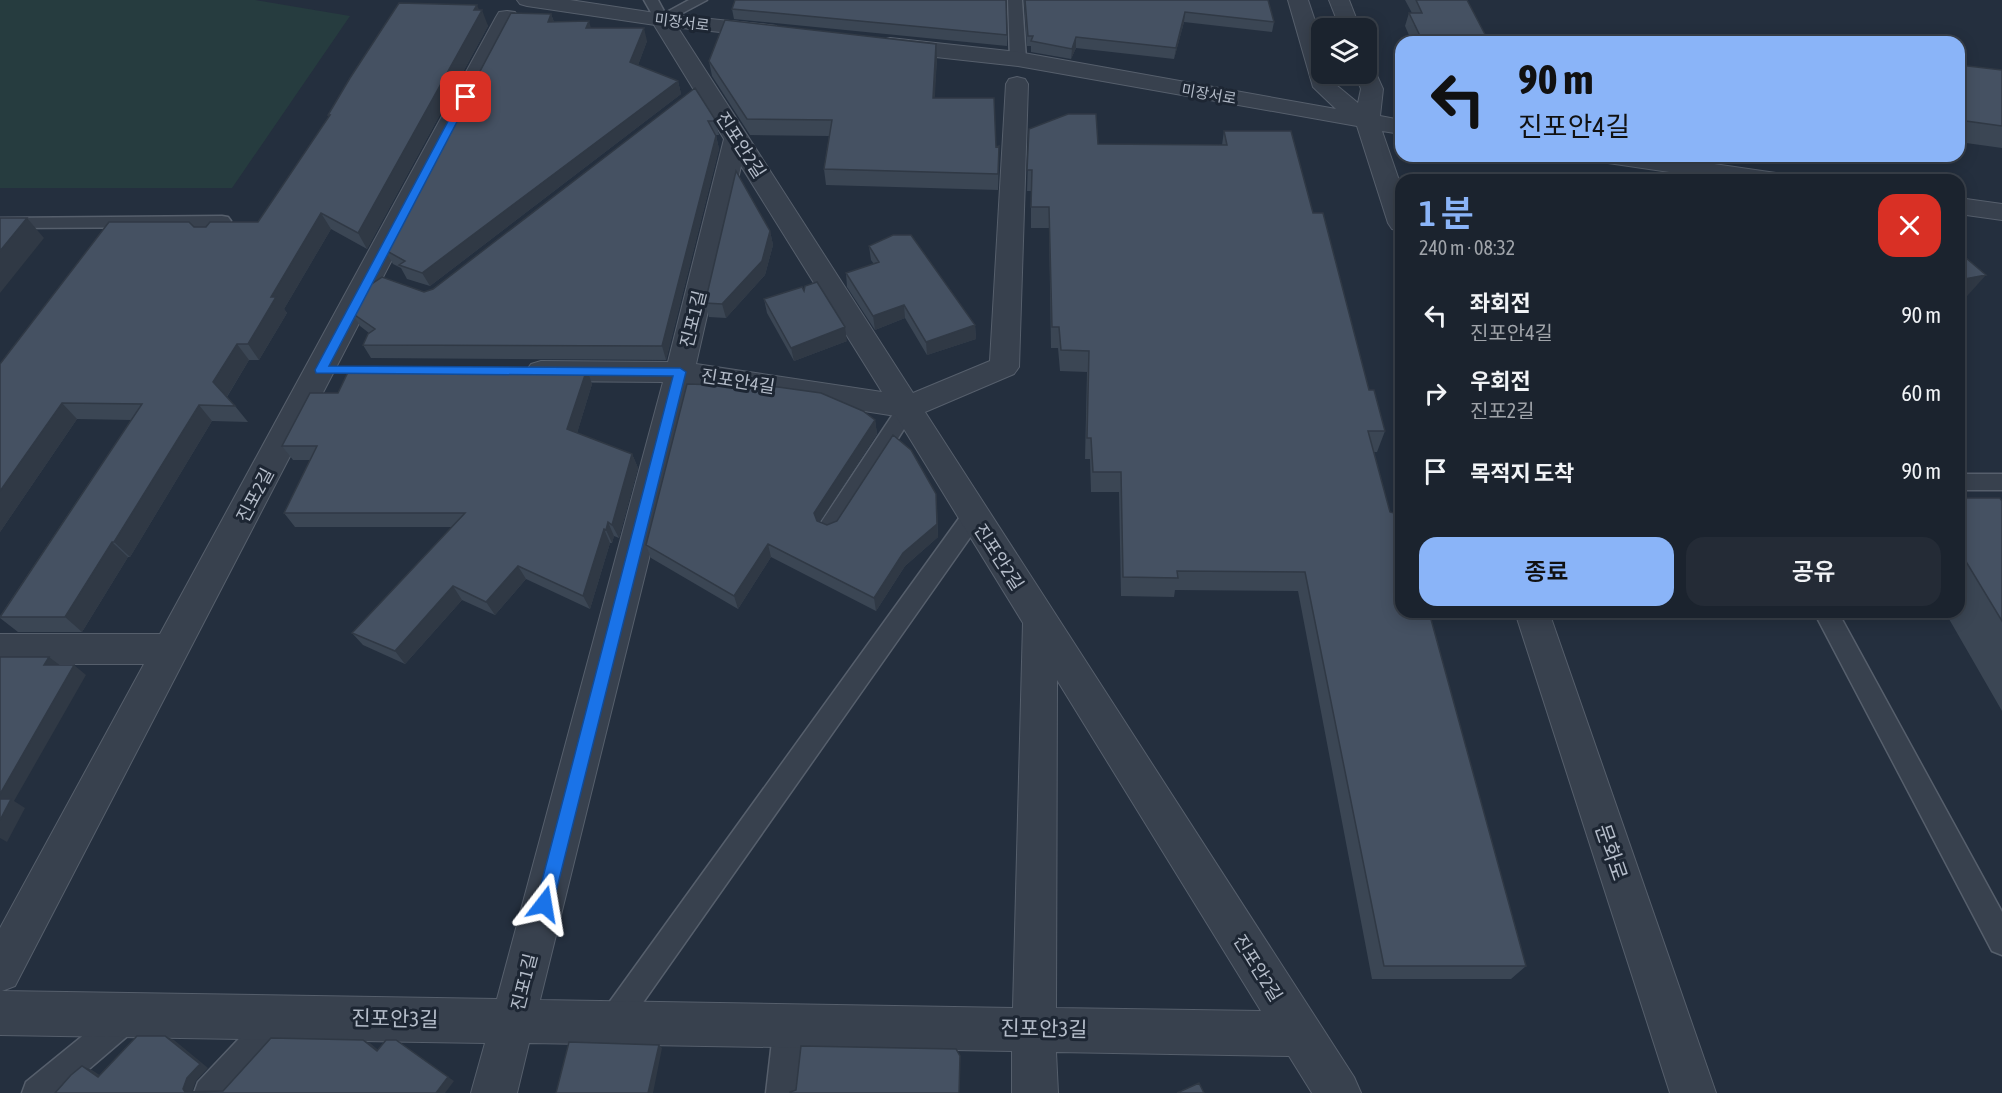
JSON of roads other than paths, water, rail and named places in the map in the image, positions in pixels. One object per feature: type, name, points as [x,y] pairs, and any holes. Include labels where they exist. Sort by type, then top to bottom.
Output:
[{"type":"street","points":[[1298,0],[1324,87],[1366,122]]},
{"type":"street","points":[[1339,0],[1346,18]]},
{"type":"street","name":"미장서로","points":[[517,9],[657,10],[793,34]]},
{"type":"street","name":"진포2길","points":[[0,971],[173,648],[333,370],[377,278],[517,9]]},
{"type":"street","name":"진포안2길","points":[[657,10],[698,92],[736,137],[1338,1093]]},
{"type":"street","name":"미장서로","points":[[864,42],[1017,59],[1395,126]]},
{"type":"street","points":[[908,407],[1004,367],[1017,84]]},
{"type":"street","points":[[1370,84],[1372,89],[1366,122],[1395,206]]},
{"type":"street","name":"진포1길","points":[[494,1093],[515,1020],[680,372],[736,137]]},
{"type":"street","points":[[1650,162],[1734,174]]},
{"type":"street","points":[[1965,207],[2002,212]]},
{"type":"street","name":"진포안4길","points":[[512,371],[680,372],[908,407]]},
{"type":"street","name":"문화로","points":[[1534,618],[1693,1093]]},
{"type":"street","points":[[1035,1093],[1034,1028],[1041,620]]},
{"type":"street","points":[[0,649],[173,648]]},
{"type":"street","name":"진포안3길","points":[[0,1013],[613,1021],[1299,1034]]},
{"type":"lane","points":[[657,10],[700,0]]},
{"type":"lane","points":[[1015,0],[1017,59]]},
{"type":"lane","points":[[0,223],[222,221],[212,237]]},
{"type":"lane","points":[[68,237],[81,222]]},
{"type":"lane","points":[[830,527],[908,407]]},
{"type":"lane","points":[[1965,482],[2002,482]]},
{"type":"lane","points":[[613,1021],[973,516]]},
{"type":"lane","points":[[1829,618],[2002,941]]},
{"type":"lane","points":[[38,1093],[131,1014]]},
{"type":"lane","points":[[208,1093],[279,1016]]},
{"type":"lane","points":[[781,1093],[789,1024]]}]
